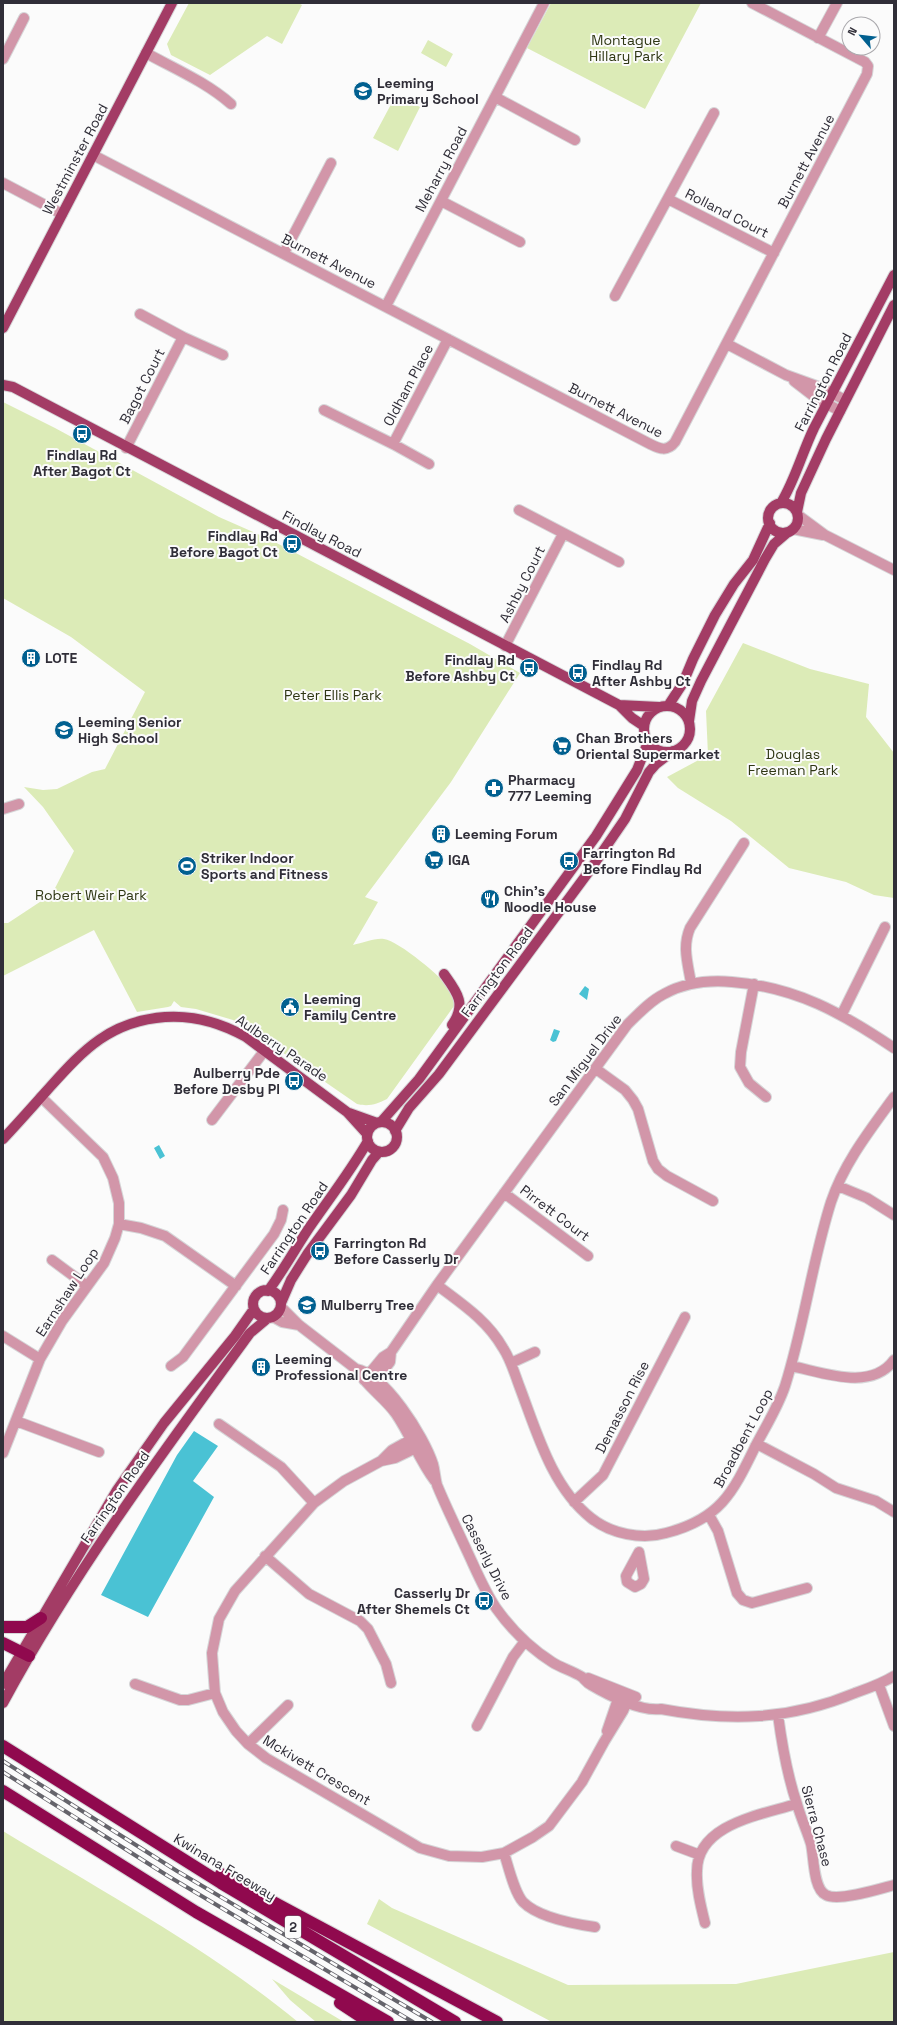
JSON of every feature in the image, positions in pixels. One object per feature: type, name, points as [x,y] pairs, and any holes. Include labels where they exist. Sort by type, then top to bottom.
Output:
[{"type":"highway","points":[[3,1627],[27,1626],[41,1618]]},
{"type":"highway","points":[[3,1643],[25,1654]]},
{"type":"highway","name":"Kwinana Freeway","points":[[3,1746],[133,1828],[362,1968],[455,2022]]},
{"type":"highway","points":[[3,1791],[369,2022]]},
{"type":"highway","points":[[133,1828],[497,2022]]},
{"type":"highway","points":[[196,1912],[388,2022]]},
{"type":"main road","name":"Westminster Road","points":[[3,328],[172,3]]},
{"type":"main road","name":"Farrington Road","points":[[781,503],[789,490],[803,451],[894,275]]},
{"type":"main road","name":"Farrington Road","points":[[797,514],[802,493],[845,400],[894,305]]},
{"type":"main road","name":"Findlay Road","points":[[3,377],[8,386],[619,704],[632,718],[644,726]]},
{"type":"main road","points":[[664,706],[681,710],[689,721],[691,728],[686,743],[673,751],[659,751],[648,742],[644,726],[649,714],[664,706],[683,683],[715,615],[734,584],[752,560],[770,523],[771,510],[781,503],[791,505],[797,514],[797,523],[774,544],[765,559],[701,681],[692,701],[689,721]]},
{"type":"main road","points":[[770,523],[775,530],[790,531]]},
{"type":"main road","name":"Findlay Road","points":[[619,704],[664,706]]},
{"type":"main road","name":"Farrington Road","points":[[379,1123],[419,1079],[596,836],[637,770],[648,742]]},
{"type":"main road","name":"Farrington Road","points":[[395,1131],[409,1108],[439,1074],[590,870],[625,819],[649,772],[656,764],[673,751]]},
{"type":"main road","points":[[419,1079],[424,1064],[457,1018],[460,1008],[457,991],[444,974]]},
{"type":"main road","name":"Aulberry Parade","points":[[3,1139],[80,1054],[90,1045],[120,1027],[142,1020],[174,1016],[215,1023],[234,1031],[265,1050],[347,1112],[367,1138]]},
{"type":"main road","name":"Aulberry Parade","points":[[347,1112],[379,1123]]},
{"type":"main road","points":[[379,1123],[389,1124],[395,1131],[394,1144],[388,1150],[380,1152],[372,1148],[367,1138],[370,1128],[379,1123]]},
{"type":"main road","name":"Farrington Road","points":[[268,1291],[281,1274],[309,1228],[348,1174],[367,1138]]},
{"type":"main road","name":"Farrington Road","points":[[281,1305],[291,1280],[308,1253],[380,1152]]},
{"type":"main road","points":[[268,1291],[275,1293],[281,1305],[270,1317],[259,1316],[253,1305],[256,1296],[259,1293],[268,1291]]},
{"type":"main road","name":"Farrington Road","points":[[3,1703],[41,1618],[117,1490],[140,1456],[190,1389],[235,1336],[254,1309]]},
{"type":"main road","name":"Farrington Road","points":[[3,1684],[25,1654],[130,1498],[250,1333],[270,1317]]},
{"type":"street","name":"Meharry Road","points":[[386,306],[544,3]]},
{"type":"street","name":"Burnett Avenue","points":[[93,155],[663,449],[668,448],[675,442],[859,88],[867,77],[868,66],[864,62],[752,3]]},
{"type":"street","points":[[818,38],[837,3]]},
{"type":"street","points":[[3,59],[24,18]]},
{"type":"street","points":[[146,53],[202,83],[218,93],[231,104]]},
{"type":"street","points":[[495,97],[575,140]]},
{"type":"street","name":"Rolland Court","points":[[615,296],[714,113]]},
{"type":"street","points":[[284,254],[331,163]]},
{"type":"street","points":[[3,183],[62,214]]},
{"type":"street","name":"Rolland Court","points":[[668,199],[774,253]]},
{"type":"street","points":[[440,201],[520,242]]},
{"type":"street","points":[[140,314],[183,337],[223,355]]},
{"type":"street","name":"Bagot Court","points":[[126,448],[183,337]]},
{"type":"street","name":"Oldham Place","points":[[393,444],[448,339]]},
{"type":"street","points":[[727,344],[786,375],[845,400]]},
{"type":"street","points":[[786,375],[816,398],[840,411]]},
{"type":"street","name":"Oldham Place","points":[[324,410],[393,444],[429,464]]},
{"type":"street","points":[[519,510],[619,562]]},
{"type":"street","points":[[797,514],[825,535],[894,569]]},
{"type":"street","points":[[790,531],[825,535]]},
{"type":"street","name":"Ashby Court","points":[[505,646],[563,534]]},
{"type":"street","points":[[3,809],[19,804]]},
{"type":"street","points":[[691,983],[684,948],[686,938],[690,928],[744,843]]},
{"type":"street","points":[[842,1014],[885,927]]},
{"type":"street","name":"San Miguel Drive","points":[[370,1380],[390,1362],[391,1352],[437,1285],[627,1025],[646,1007],[664,994],[691,983],[711,980],[754,984],[807,998],[842,1014],[894,1048]]},
{"type":"street","points":[[754,984],[741,1052],[740,1067],[749,1083],[766,1097]]},
{"type":"street","points":[[212,1120],[265,1050]]},
{"type":"street","points":[[596,1069],[625,1090],[633,1100],[638,1109],[653,1161],[658,1169],[667,1176],[713,1201]]},
{"type":"street","name":"Earnshaw Loop","points":[[3,1453],[40,1359],[62,1322],[110,1251],[119,1224],[116,1189],[109,1167],[103,1157],[41,1097]]},
{"type":"street","name":"Broadbent Loop","points":[[437,1285],[485,1324],[504,1349],[560,1482],[574,1502],[591,1518],[603,1526],[616,1531],[641,1536],[657,1536],[694,1524],[709,1515],[729,1496],[741,1477],[778,1404],[791,1366],[831,1202],[859,1146],[894,1097]]},
{"type":"street","points":[[838,1186],[867,1198],[894,1215]]},
{"type":"street","name":"Pirrett Court","points":[[504,1192],[588,1256]]},
{"type":"street","points":[[171,1366],[183,1357],[274,1234],[281,1220],[283,1210]]},
{"type":"street","points":[[119,1224],[141,1228],[165,1236],[236,1286]]},
{"type":"street","points":[[52,1260],[87,1286]]},
{"type":"street","name":"Casserly Drive","points":[[281,1305],[298,1325],[370,1380],[403,1410],[415,1437],[433,1464],[437,1483],[488,1594],[508,1623],[525,1640],[553,1662],[582,1677],[589,1684],[624,1697],[652,1703],[661,1709],[717,1717],[778,1715],[800,1712],[838,1701],[880,1685],[894,1676]]},
{"type":"street","name":"Demasson Rise","points":[[574,1502],[603,1475],[685,1316]]},
{"type":"street","name":"Casserly Drive","points":[[270,1317],[282,1322],[298,1325]]},
{"type":"street","points":[[3,1336],[40,1359]]},
{"type":"street","points":[[511,1363],[535,1352]]},
{"type":"street","points":[[791,1366],[847,1377],[863,1378],[875,1375],[894,1360]]},
{"type":"street","points":[[16,1421],[99,1452]]},
{"type":"street","points":[[219,1424],[281,1467],[314,1503]]},
{"type":"street","name":"Mckivett Crescent","points":[[415,1437],[392,1450],[381,1460],[344,1481],[314,1503],[235,1591],[220,1619],[212,1653],[215,1692],[223,1712],[236,1731],[248,1744],[266,1758],[420,1848],[437,1854],[462,1858],[482,1857],[504,1853],[533,1837],[549,1826],[582,1782],[604,1742],[624,1697]]},
{"type":"street","points":[[757,1444],[814,1474],[836,1488],[876,1501],[894,1512]]},
{"type":"street","name":"Mckivett Crescent","points":[[381,1460],[395,1458],[420,1446]]},
{"type":"street","points":[[709,1515],[718,1531],[737,1593],[743,1600],[752,1603],[807,1588]]},
{"type":"street","points":[[639,1552],[641,1536]]},
{"type":"street","points":[[265,1556],[309,1594],[360,1621],[368,1629],[386,1664],[391,1683]]},
{"type":"street","points":[[478,1726],[513,1657],[525,1640]]},
{"type":"street","points":[[135,1684],[180,1700],[188,1700],[215,1692]]},
{"type":"street","points":[[880,1685],[894,1726]]},
{"type":"street","points":[[248,1744],[288,1705]]},
{"type":"street","name":"Sierra Chase","points":[[778,1715],[782,1744],[796,1804],[811,1846],[817,1882],[824,1895],[837,1898],[894,1885]]},
{"type":"street","points":[[704,1923],[697,1871],[700,1855],[706,1843],[725,1828],[796,1804]]},
{"type":"street","points":[[676,1846],[700,1855]]},
{"type":"street","points":[[504,1853],[517,1892],[522,1901],[536,1910],[572,1924],[595,1926]]},
{"type":"green space","points":[[189,3],[298,3],[302,5],[282,44],[267,36],[210,75],[171,55],[167,44]]},
{"type":"green space","name":"Montague Hillary Park","points":[[551,3],[701,3],[645,109],[527,48]]},
{"type":"green space","points":[[428,40],[453,54],[446,67],[421,53]]},
{"type":"green space","points":[[396,95],[420,107],[398,151],[373,138]]},
{"type":"green space","points":[[3,402],[55,428],[219,517],[269,539],[470,644],[520,673],[451,782],[365,897],[378,902],[353,945],[376,939],[391,941],[410,953],[430,969],[447,985],[453,993],[454,998],[454,1006],[387,1099],[373,1104],[357,1104],[247,1028],[233,1020],[196,1009],[181,1007],[174,1001],[171,1006],[168,1007],[137,1012],[94,930],[3,976],[3,923],[8,923],[52,894],[74,851],[43,807],[24,787],[43,790],[57,789],[92,772],[105,769],[145,692],[71,637],[3,598]]},
{"type":"green space","name":"Douglas Freeman Park","points":[[743,643],[810,669],[869,684],[866,717],[894,753],[894,898],[874,895],[846,882],[789,868],[731,821],[678,788],[667,777],[708,755],[706,711]]},
{"type":"green space","points":[[3,1831],[191,1945],[264,1995],[298,2022],[3,2022]]},
{"type":"green space","points":[[379,1899],[392,1908],[568,1985],[736,1984],[894,1952],[894,2022],[552,2022],[367,1924]]},
{"type":"green space","points":[[272,1979],[344,2022],[316,2022],[290,2000]]},
{"type":"water","points":[[585,986],[589,989],[587,1000],[579,994]]},
{"type":"water","points":[[554,1029],[560,1031],[556,1041],[553,1042],[550,1040]]},
{"type":"water","points":[[159,1145],[165,1156],[160,1159],[154,1148]]},
{"type":"water","points":[[194,1431],[218,1446],[193,1481],[214,1497],[148,1617],[101,1595],[177,1455]]},
{"type":"railway","points":[[3,1761],[177,1871],[432,2022]]},
{"type":"railway","points":[[3,1772],[168,1876],[413,2022]]},
{"type":"place","name":"Leeming Primary School","points":[[363,91]]},
{"type":"place","name":"Findlay Rd After Bagot Ct","points":[[82,434]]},
{"type":"place","name":"Findlay Rd Before Bagot Ct","points":[[292,544]]},
{"type":"place","name":"LOTE","points":[[31,658]]},
{"type":"place","name":"Findlay Rd Before Ashby Ct","points":[[529,668]]},
{"type":"place","name":"Findlay Rd After Ashby Ct","points":[[578,673]]},
{"type":"place","name":"Leeming Senior High School","points":[[64,730]]},
{"type":"place","name":"Chan Brothers Oriental Supermarket","points":[[562,746]]},
{"type":"place","name":"Pharmacy 777 Leeming","points":[[494,788]]},
{"type":"place","name":"Leeming Forum","points":[[441,834]]},
{"type":"place","name":"IGA","points":[[434,860]]},
{"type":"place","name":"Farrington Rd Before Findlay Rd","points":[[569,861]]},
{"type":"place","name":"Striker Indoor Sports and Fitness","points":[[187,866]]},
{"type":"place","name":"Chin's Noodle House","points":[[490,899]]},
{"type":"place","name":"Leeming Family Centre","points":[[290,1007]]},
{"type":"place","name":"Aulberry Pde Before Desby Pl","points":[[294,1081]]},
{"type":"place","name":"Farrington Rd Before Casserly Dr","points":[[320,1251]]},
{"type":"place","name":"Mulberry Tree","points":[[307,1305]]},
{"type":"place","name":"Leeming Professional Centre","points":[[261,1367]]},
{"type":"place","name":"Casserly Dr After Shemels Ct","points":[[484,1601]]},
{"type":"park label","name":"Peter Ellis Park","points":[[333,695]]},
{"type":"park label","name":"Robert Weir Park","points":[[91,895]]}]
